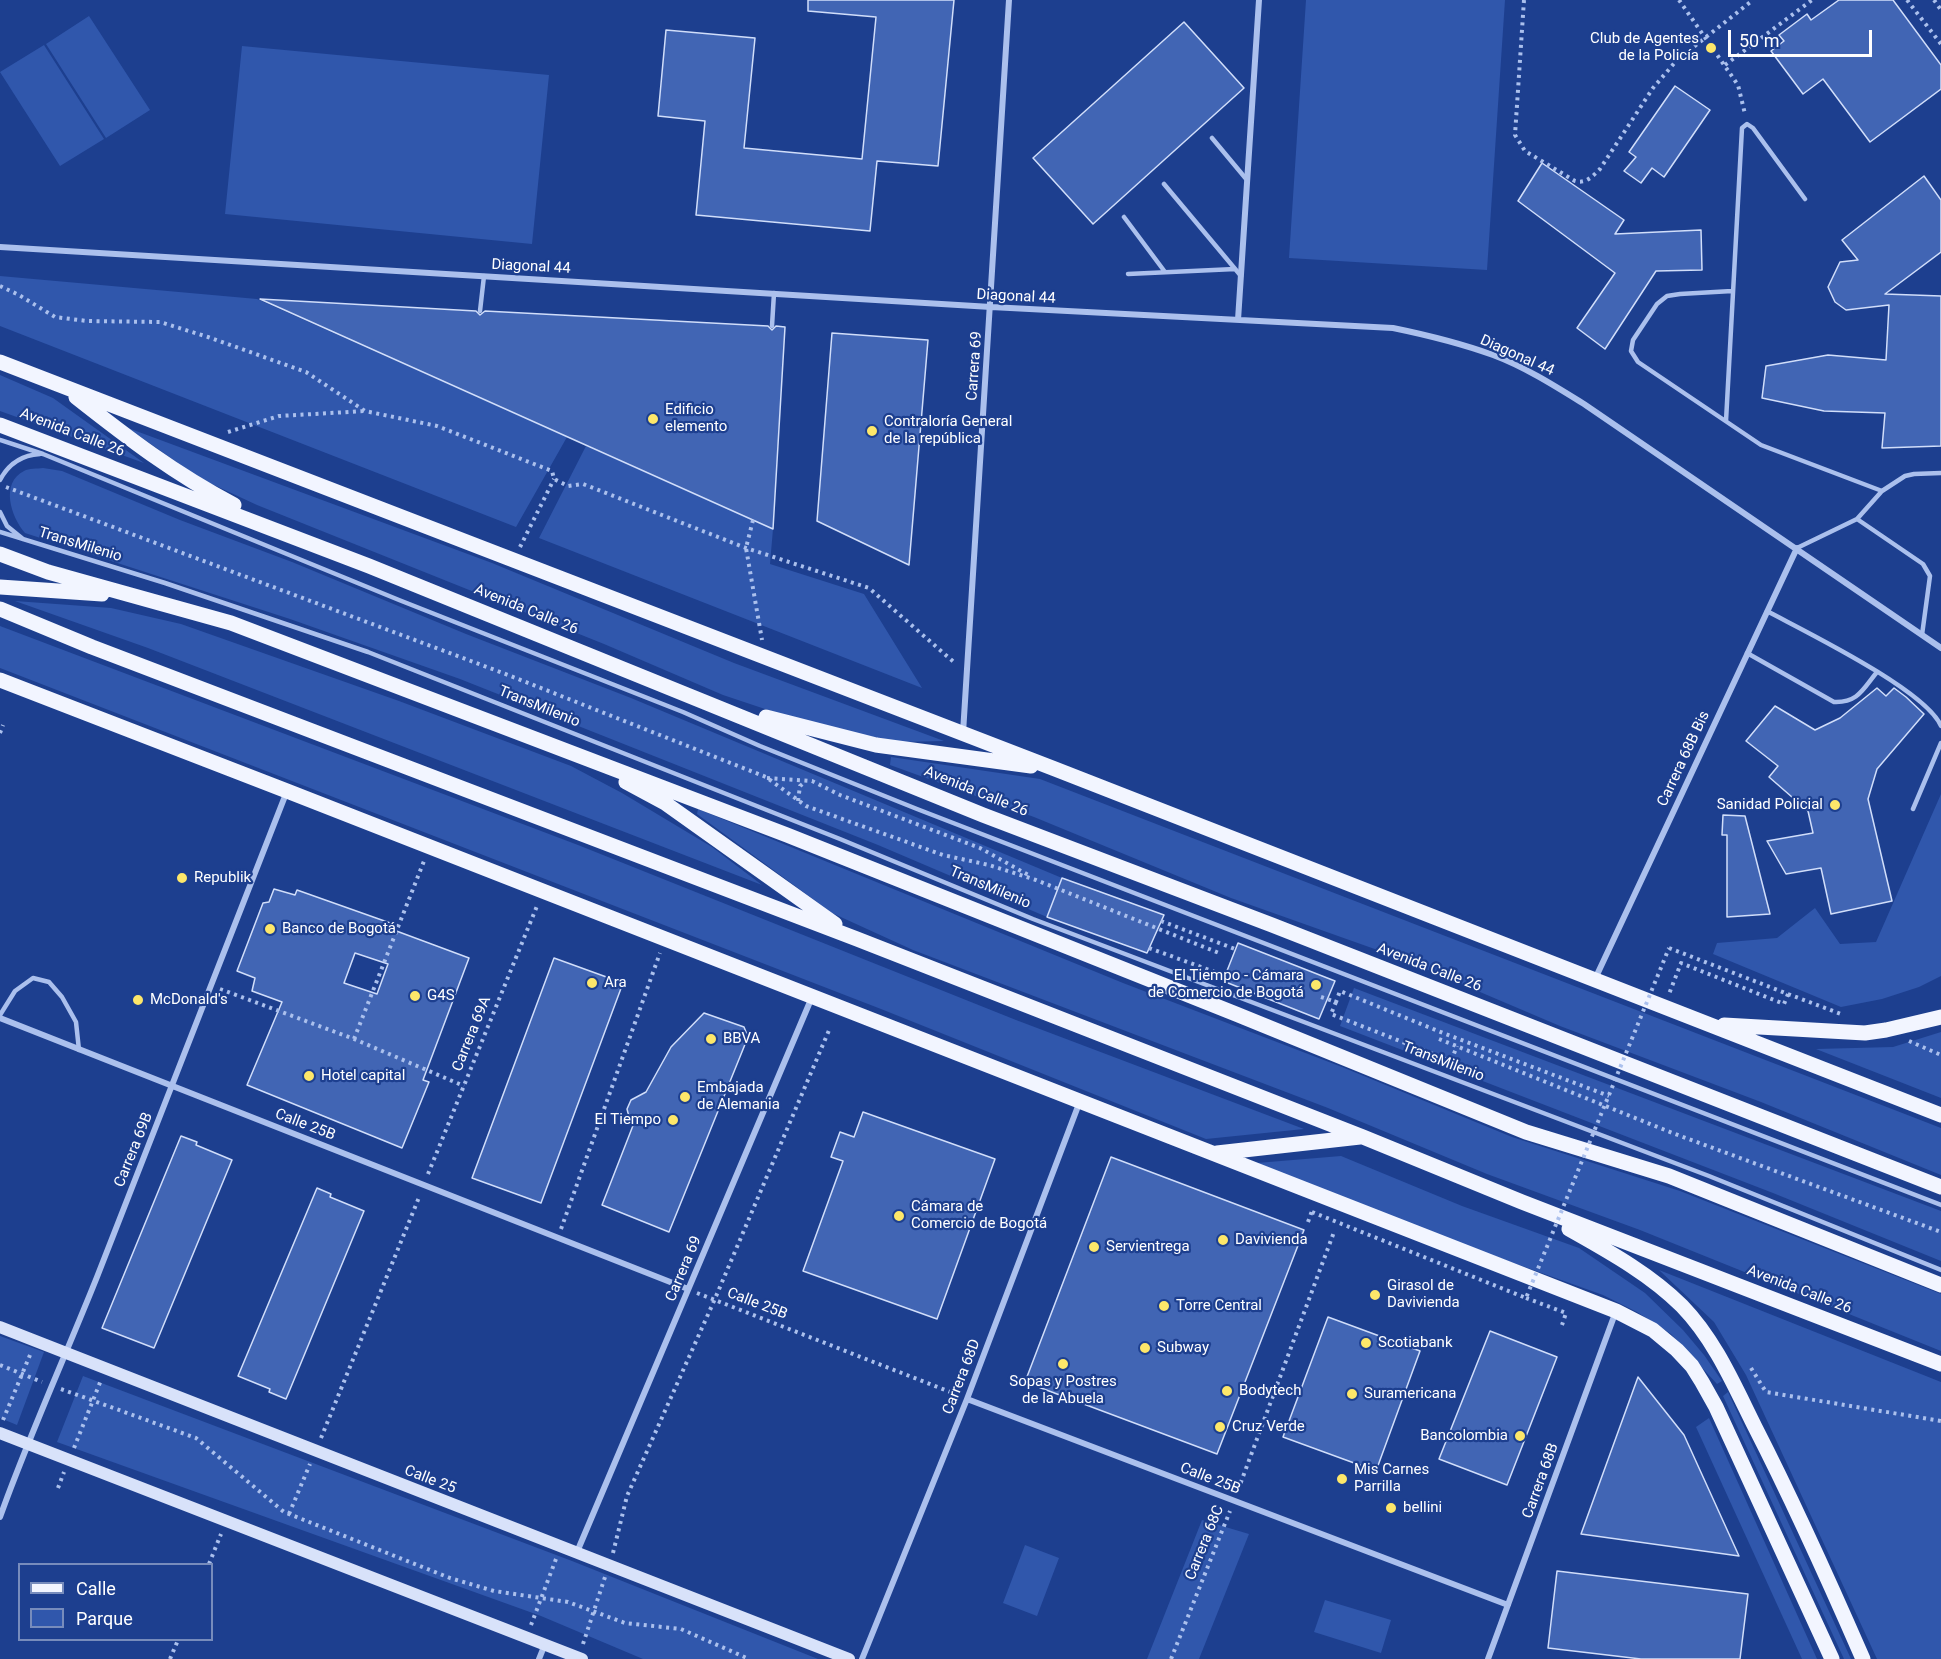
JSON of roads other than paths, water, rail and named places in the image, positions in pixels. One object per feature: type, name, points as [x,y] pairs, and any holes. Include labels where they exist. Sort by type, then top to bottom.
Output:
[{"type":"main road","points":[[0,362],[1055,769],[1941,1115]]},
{"type":"main road","points":[[64,388],[155,458],[201,488],[295,538]]},
{"type":"main road","name":"Avenida Calle 26","points":[[0,425],[295,538],[983,815],[1272,925],[1941,1187]]},
{"type":"main road","points":[[0,554],[48,572],[231,622],[884,874],[1526,1132],[1669,1176],[1941,1285]]},
{"type":"main road","points":[[0,587],[75,591],[150,600]]},
{"type":"main road","name":"Avenida Calle 26","points":[[0,609],[103,651],[857,939],[1363,1137],[1522,1202],[1941,1364]]},
{"type":"main road","points":[[0,680],[287,790],[1616,1311],[1653,1330],[1692,1366],[1716,1407],[1832,1659]]},
{"type":"main road","points":[[702,700],[876,745],[1055,769]]},
{"type":"main road","points":[[576,755],[665,803],[857,939]]},
{"type":"main road","points":[[1707,1024],[1865,1033],[1941,1017]]},
{"type":"main road","points":[[1215,1154],[1363,1137]]},
{"type":"main road","points":[[1522,1202],[1621,1259],[1653,1282],[1682,1306],[1710,1341],[1770,1456],[1863,1659]]},
{"type":"street","name":"Carrera 69","points":[[963,734],[1010,0]]},
{"type":"street","points":[[1238,320],[1259,0]]},
{"type":"street","name":"Diagonal 44","points":[[0,247],[991,308],[1393,328],[1434,337],[1494,356],[1535,375],[1584,404],[1941,648]]},
{"type":"street","name":"Carrera 68B Bis","points":[[1594,981],[1797,548]]},
{"type":"street","name":"Carrera 69B","points":[[0,1517],[287,790]]},
{"type":"street","name":"Carrera 69","points":[[577,1552],[813,996]]},
{"type":"street","name":"Calle 25B","points":[[0,1017],[688,1289]]},
{"type":"street","name":"Carrera 68D","points":[[862,1659],[967,1398],[1080,1101]]},
{"type":"street","name":"Carrera 68B","points":[[1488,1659],[1616,1311]]},
{"type":"street","name":"Calle 25","points":[[0,1327],[849,1659]]},
{"type":"street","name":"Calle 25B","points":[[967,1398],[1508,1605]]},
{"type":"street","points":[[0,1433],[580,1658]]},
{"type":"street","points":[[539,1659],[545,1644]]},
{"type":"lane","points":[[1726,421],[1742,128],[1747,124],[1754,128],[1805,199]]},
{"type":"lane","points":[[1212,138],[1247,180]]},
{"type":"lane","points":[[1164,184],[1241,276]]},
{"type":"lane","points":[[1124,217],[1165,272]]},
{"type":"lane","points":[[1128,274],[1235,268]]},
{"type":"lane","points":[[480,311],[484,276]]},
{"type":"lane","points":[[1732,291],[1680,294],[1667,297],[1657,304],[1633,340],[1631,351],[1638,362],[1761,445],[1882,491]]},
{"type":"lane","points":[[772,326],[774,293]]},
{"type":"lane","points":[[0,440],[43,454],[399,600],[683,712],[760,746],[917,809],[1941,1205]]},
{"type":"lane","points":[[0,480],[4,471],[15,461],[28,455],[43,454]]},
{"type":"lane","points":[[1797,548],[1857,519],[1882,491],[1905,476],[1941,473]]},
{"type":"lane","name":"TransMilenio","points":[[0,512],[7,526],[25,541]]},
{"type":"lane","points":[[1857,519],[1923,564],[1929,571],[1930,581],[1922,635]]},
{"type":"lane","name":"TransMilenio","points":[[0,532],[165,583],[368,652],[840,838],[1033,919],[1708,1176],[1941,1270]]},
{"type":"lane","points":[[1767,611],[1898,684],[1932,713],[1941,726]]},
{"type":"lane","points":[[1748,653],[1834,702],[1847,703],[1857,696],[1877,672]]},
{"type":"lane","points":[[1913,809],[1941,743]]},
{"type":"lane","points":[[0,1017],[15,991],[33,978],[49,982],[62,997],[76,1022],[79,1050]]},
{"type":"place","name":"Club de Agentes de la Policía","points":[[1711,48]]},
{"type":"place","name":"Edificio elemento","points":[[653,419]]},
{"type":"place","name":"Contraloría General de la república","points":[[872,431]]},
{"type":"place","name":"Sanidad Policial","points":[[1835,805]]},
{"type":"place","name":"Republik","points":[[182,878]]},
{"type":"place","name":"Banco de Bogotá","points":[[270,929]]},
{"type":"place","name":"Ara","points":[[592,983]]},
{"type":"place","name":"El Tiempo - Cámara de Comercio de Bogotá","points":[[1316,985]]},
{"type":"place","name":"G4S","points":[[415,996]]},
{"type":"place","name":"McDonald's","points":[[138,1000]]},
{"type":"place","name":"BBVA","points":[[711,1039]]},
{"type":"place","name":"Hotel capital","points":[[309,1076]]},
{"type":"place","name":"Embajada de Alemania","points":[[685,1097]]},
{"type":"place","name":"El Tiempo","points":[[673,1120]]},
{"type":"place","name":"Cámara de Comercio de Bogotá","points":[[899,1216]]},
{"type":"place","name":"Davivienda","points":[[1223,1240]]},
{"type":"place","name":"Servientrega","points":[[1094,1247]]},
{"type":"place","name":"Girasol de Davivienda","points":[[1375,1295]]},
{"type":"place","name":"Torre Central","points":[[1164,1306]]},
{"type":"place","name":"Scotiabank","points":[[1366,1343]]},
{"type":"place","name":"Subway","points":[[1145,1348]]},
{"type":"place","name":"Sopas y Postres de la Abuela","points":[[1063,1364]]},
{"type":"place","name":"Bodytech","points":[[1227,1391]]},
{"type":"place","name":"Suramericana","points":[[1352,1394]]},
{"type":"place","name":"Cruz Verde","points":[[1220,1427]]},
{"type":"place","name":"Bancolombia","points":[[1520,1436]]},
{"type":"place","name":"Mis Carnes Parrilla","points":[[1342,1479]]},
{"type":"place","name":"bellini","points":[[1391,1508]]}]
